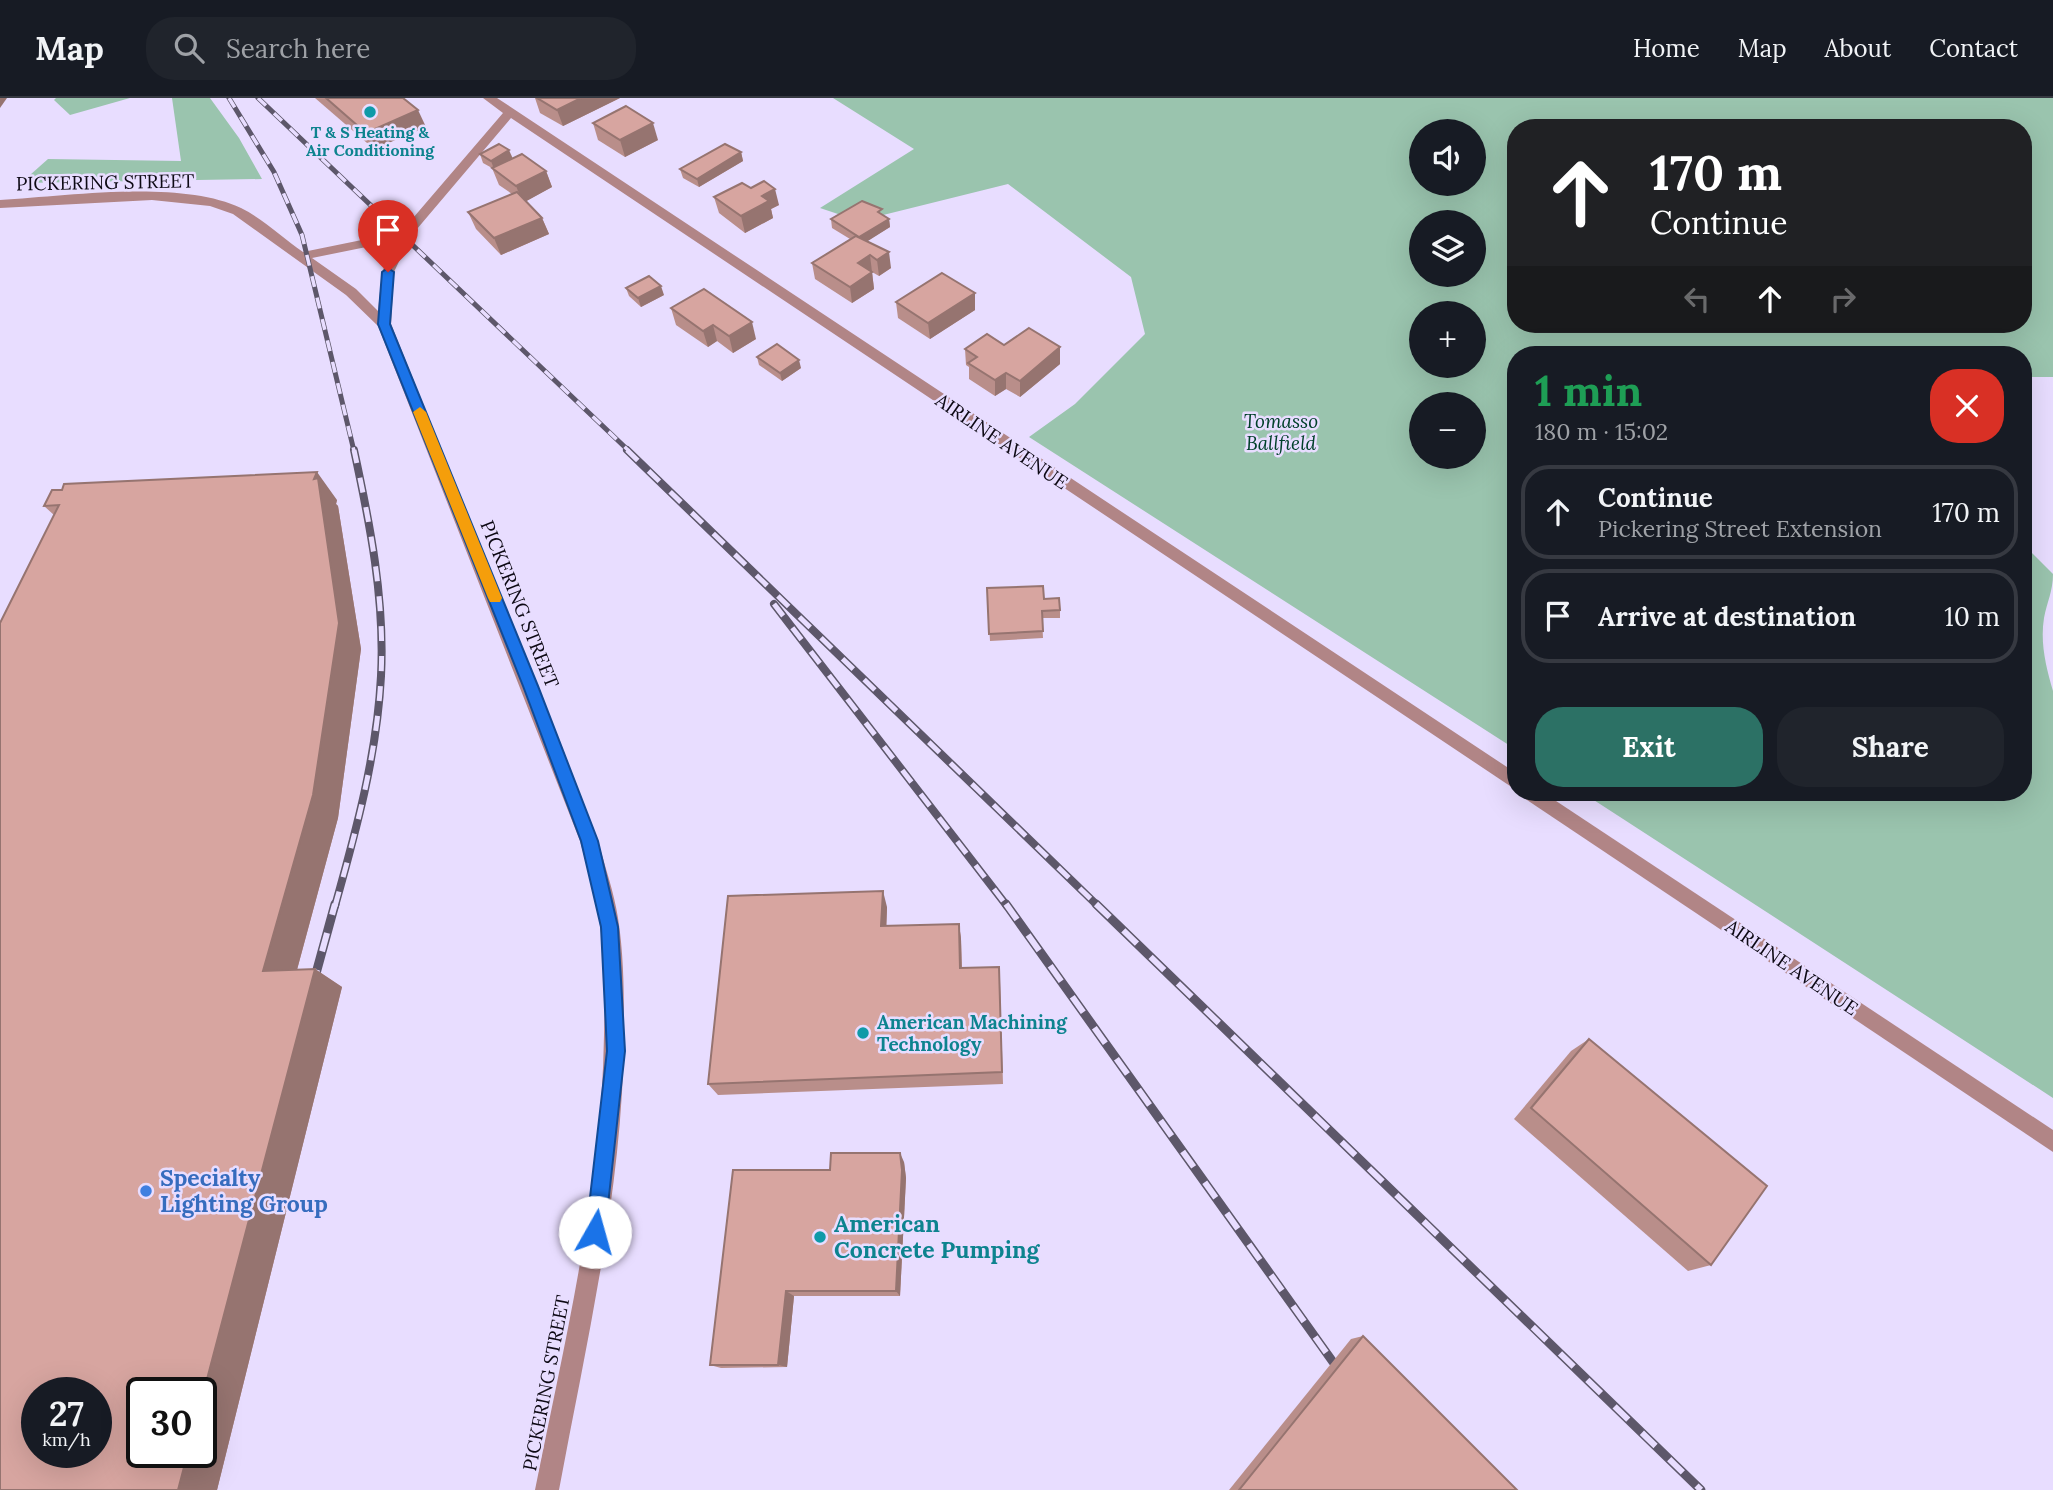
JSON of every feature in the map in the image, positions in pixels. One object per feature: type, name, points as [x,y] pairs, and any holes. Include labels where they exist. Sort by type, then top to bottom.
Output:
[{"type":"street","name":"AIRLINE AVENUE","points":[[488,98],[1507,777]]},
{"type":"street","points":[[384,324],[388,272],[405,235],[510,112]]},
{"type":"street","name":"PICKERING STREET","points":[[0,204],[136,198],[217,203],[237,211],[351,292],[384,324],[530,686],[589,841],[610,927],[615,1063],[595,1232],[547,1490]]},
{"type":"street","points":[[299,257],[405,235]]},
{"type":"street","name":"AIRLINE AVENUE","points":[[1542,801],[2053,1142]]},
{"type":"green space","points":[[130,98],[70,115],[54,100]]},
{"type":"green space","points":[[172,98],[210,98],[239,138],[262,179],[21,183],[48,159],[181,161]]},
{"type":"green space","name":"Tomasso Ballfield","points":[[833,98],[2053,98],[2053,377],[2032,377],[2032,346],[1507,346],[1507,744],[1029,437],[1075,404],[1145,334],[1131,277],[1008,184],[859,221],[820,208],[914,149]]},
{"type":"green space","points":[[2032,553],[2053,574],[2044,618],[2043,646],[2053,691],[2053,1098],[1595,801],[2032,801]]},
{"type":"building","points":[[326,98],[403,98],[418,110],[366,133]]},
{"type":"building","points":[[537,98],[581,98],[557,110]]},
{"type":"building","points":[[626,106],[653,123],[620,140],[593,123]]},
{"type":"building","points":[[499,144],[509,150],[491,161],[480,154]]},
{"type":"building","points":[[725,144],[741,152],[697,179],[680,169]]},
{"type":"building","points":[[522,154],[546,171],[516,186],[492,168]]},
{"type":"building","points":[[764,181],[775,189],[762,196],[769,201],[741,216],[714,197],[742,183],[751,188]]},
{"type":"building","points":[[517,192],[542,218],[494,238],[468,212]]},
{"type":"building","points":[[862,201],[882,209],[878,212],[889,219],[859,237],[831,219]]},
{"type":"building","points":[[856,236],[889,252],[877,260],[870,255],[858,263],[872,272],[850,287],[812,263]]},
{"type":"building","points":[[942,273],[975,293],[928,323],[896,302]]},
{"type":"building","points":[[649,276],[661,286],[638,298],[626,288]]},
{"type":"building","points":[[704,289],[752,322],[729,336],[713,325],[703,331],[671,308]]},
{"type":"building","points":[[1029,328],[1060,347],[1020,381],[1006,373],[995,380],[968,363],[977,357],[965,349],[987,334],[1004,345]]},
{"type":"building","points":[[777,344],[799,360],[780,373],[757,357]]},
{"type":"building","name":"Specialty Lighting Group","points":[[317,472],[314,479],[318,478],[339,623],[313,795],[263,971],[315,969],[208,1377],[126,1377],[126,1468],[184,1468],[178,1490],[0,1490],[0,623],[59,505],[44,506],[52,490],[62,490],[64,484]]},
{"type":"building","points":[[1043,586],[1044,599],[1059,598],[1060,610],[1042,611],[1043,631],[989,634],[987,588]]},
{"type":"building","name":"American Machining Technology","points":[[883,891],[881,926],[959,924],[960,968],[999,967],[1002,1072],[708,1084],[728,896]]},
{"type":"building","points":[[1589,1039],[1767,1186],[1711,1265],[1531,1108]]},
{"type":"building","name":"American Concrete Pumping","points":[[831,1153],[900,1153],[902,1170],[896,1291],[786,1291],[778,1365],[710,1365],[733,1170],[830,1170]]},
{"type":"building","points":[[1363,1336],[1517,1490],[1239,1490]]},
{"type":"railway","points":[[229,98],[274,172],[302,235],[354,451]]},
{"type":"railway","points":[[258,98],[629,451]]},
{"type":"railway","points":[[335,906],[370,764],[381,676],[378,591],[371,534],[354,450]]},
{"type":"railway","points":[[627,450],[1098,906]]},
{"type":"railway","points":[[774,604],[1007,906]]},
{"type":"railway","points":[[312,988],[335,904]]},
{"type":"railway","points":[[1006,904],[1333,1362]]},
{"type":"railway","points":[[1096,904],[1701,1490]]},
{"type":"slow traffic","points":[[420,412],[495,598]]},
{"type":"place","name":"T & S Heating & Air Conditioning","points":[[370,112]]},
{"type":"place","name":"American Machining Technology","points":[[863,1033]]},
{"type":"place","name":"Specialty Lighting Group","points":[[146,1191]]},
{"type":"place","name":"American Concrete Pumping","points":[[820,1237]]},
{"type":"route","points":[[388,272],[384,324],[530,686],[589,841],[610,927],[616,1051],[595,1232]]}]
